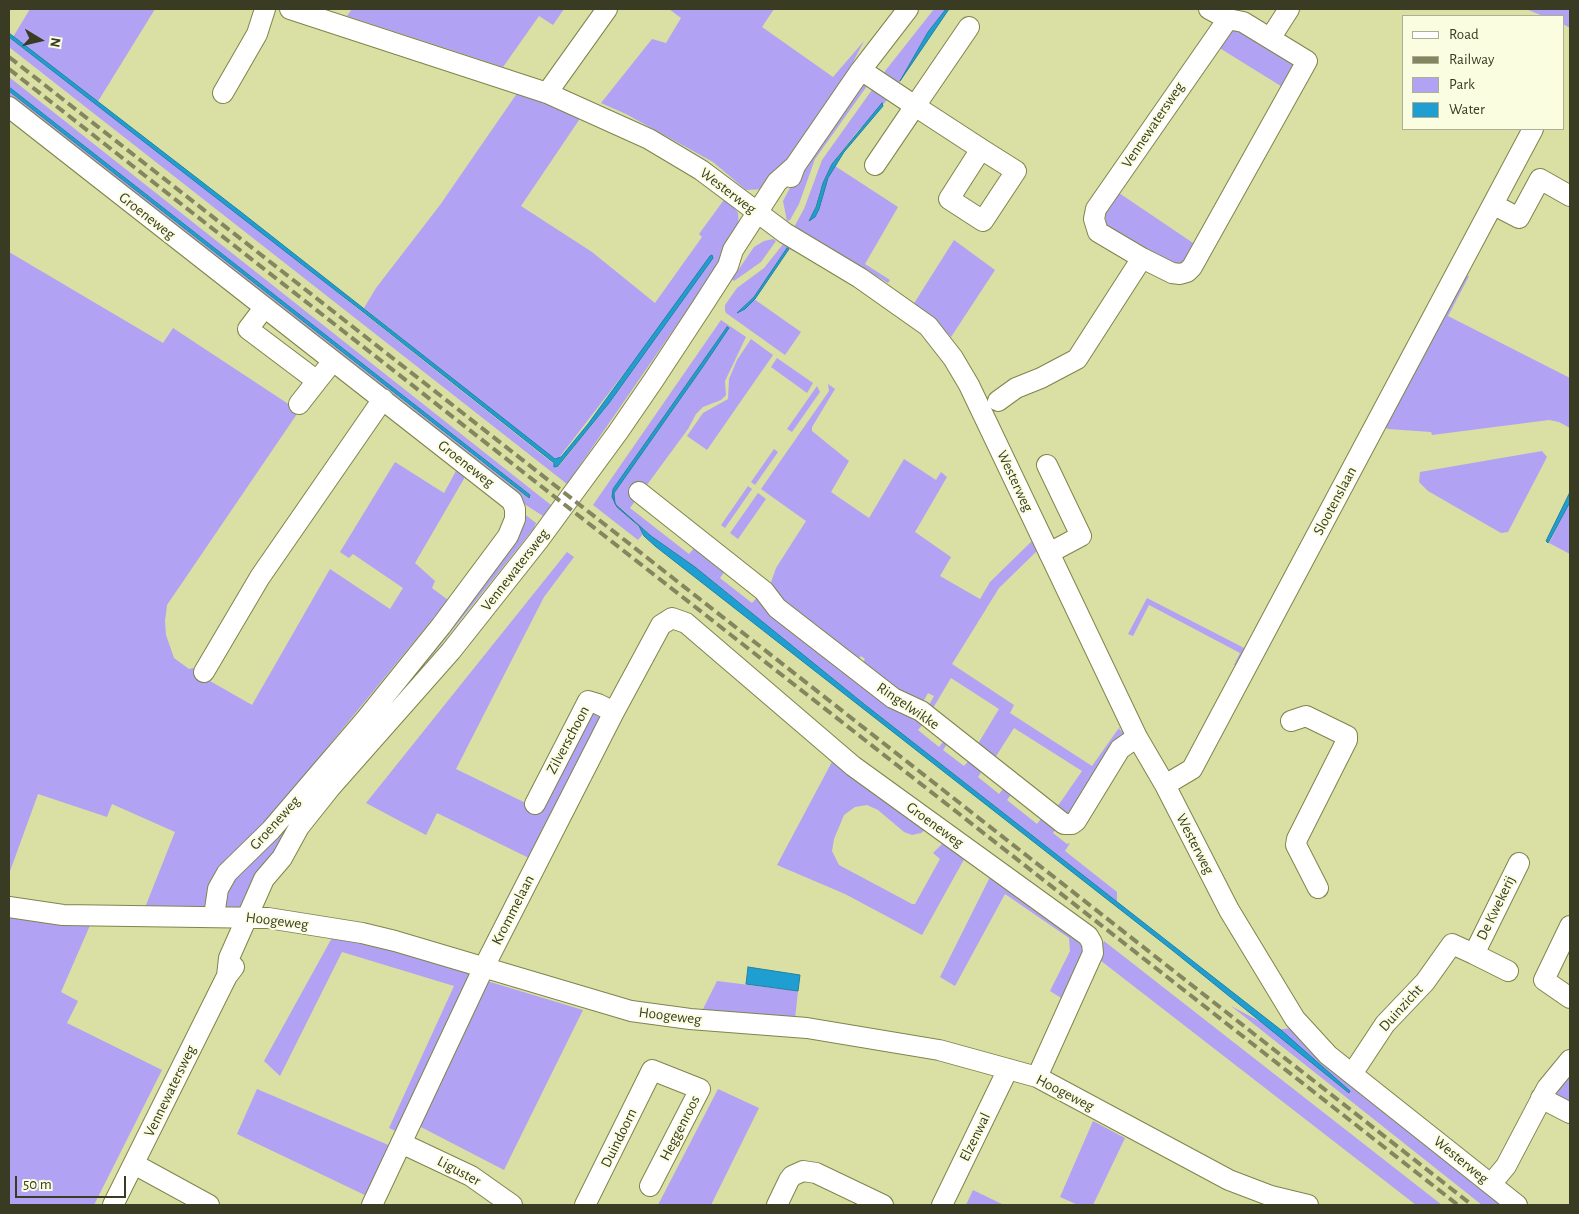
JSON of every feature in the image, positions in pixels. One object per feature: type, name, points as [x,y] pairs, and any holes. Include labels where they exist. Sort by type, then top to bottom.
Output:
[{"type":"street","points":[[223,93],[257,34],[265,9]]},
{"type":"street","name":"Westerweg","points":[[290,9],[547,93],[592,112],[678,155],[701,170],[761,216],[914,315],[936,335],[961,371],[984,413],[1137,737],[1165,785],[1229,910],[1285,1004],[1311,1038],[1352,1074],[1517,1205]]},
{"type":"street","points":[[547,93],[608,9]]},
{"type":"street","name":"Vennewatersweg","points":[[112,1205],[227,976],[229,958],[254,917],[264,879],[282,858],[313,808],[451,651],[538,541],[618,432],[728,266],[744,255],[761,216],[787,187],[795,166],[861,70],[908,9]]},
{"type":"street","points":[[1209,9],[1228,19]]},
{"type":"street","points":[[1271,37],[1288,9]]},
{"type":"street","name":"Vennewatersweg","points":[[1228,19],[1243,22],[1271,37],[1307,61],[1192,267],[1187,272],[1180,274],[1142,258],[1098,232],[1094,219],[1096,209],[1228,19]]},
{"type":"street","points":[[876,165],[969,27]]},
{"type":"street","points":[[861,70],[981,148]]},
{"type":"street","name":"Groeneweg","points":[[9,107],[512,501],[515,509],[514,524],[508,536],[470,588],[387,693],[271,830],[227,873],[218,889],[214,916]]},
{"type":"street","name":"Slootenslaan","points":[[1165,785],[1192,769],[1532,130]]},
{"type":"street","points":[[1494,205],[1520,218],[1540,179],[1570,196]]},
{"type":"street","points":[[998,401],[1016,388],[1041,378],[1077,358],[1142,258]]},
{"type":"street","points":[[264,308],[248,329],[317,381]]},
{"type":"street","points":[[299,404],[333,361]]},
{"type":"street","points":[[204,672],[270,562],[382,398]]},
{"type":"street","points":[[1047,466],[1081,536],[1049,553]]},
{"type":"street","name":"Ringelwikke","points":[[639,492],[764,591],[777,608],[893,698],[921,711],[1064,824],[1072,824],[1076,821],[1120,749],[1137,737]]},
{"type":"street","name":"Groeneweg","points":[[666,620],[676,618],[686,623],[853,766],[1088,936],[1092,943],[1093,953],[1037,1077]]},
{"type":"street","name":"Krommelaan","points":[[372,1205],[484,967],[614,712],[661,625],[666,620]]},
{"type":"street","name":"Zilverschoon","points":[[535,804],[588,701],[614,712]]},
{"type":"street","points":[[1291,721],[1306,716],[1346,736],[1347,740],[1296,844],[1318,888]]},
{"type":"street","name":"De Kwekerij","points":[[1474,954],[1519,863]]},
{"type":"street","name":"Hoogeweg","points":[[9,907],[64,915],[254,917],[362,933],[631,1011],[690,1019],[791,1026],[860,1035],[939,1050],[1037,1077],[1229,1180],[1271,1196],[1305,1205]]},
{"type":"street","points":[[1570,926],[1544,980],[1570,998]]},
{"type":"street","name":"Duinzicht","points":[[1352,1074],[1385,1024],[1425,982],[1452,944]]},
{"type":"street","name":"De Kwekerij","points":[[1452,944],[1508,972]]},
{"type":"street","points":[[1491,1184],[1506,1166],[1553,1078],[1570,1060]]},
{"type":"street","name":"Elzenwal","points":[[942,1205],[1008,1069]]},
{"type":"street","name":"Heggenroos","points":[[650,1186],[700,1089],[652,1070]]},
{"type":"street","name":"Duindoorn","points":[[585,1205],[652,1070]]},
{"type":"street","points":[[1542,1098],[1570,1113]]},
{"type":"street","name":"Liguster","points":[[401,1143],[471,1176],[512,1205]]},
{"type":"street","points":[[134,1164],[209,1205]]},
{"type":"street","points":[[777,1205],[792,1176],[803,1171],[816,1173],[883,1205]]},
{"type":"green space","points":[[30,9],[155,9],[97,103],[13,37]]},
{"type":"green space","points":[[352,9],[564,9],[553,25],[539,16],[503,67],[347,16]]},
{"type":"green space","points":[[669,9],[774,9],[762,27],[833,77],[864,41],[840,87],[765,189],[746,190],[713,162],[626,114],[601,103],[652,39],[666,43],[681,18]]},
{"type":"green space","points":[[934,9],[946,9],[928,32],[897,87],[882,75]]},
{"type":"green space","points":[[1526,9],[1570,9],[1570,28],[1564,25],[1564,15],[1541,15]]},
{"type":"green space","points":[[1244,28],[1295,62],[1284,88],[1218,47],[1228,32]]},
{"type":"green space","points":[[9,37],[240,215],[555,465],[559,466],[609,403],[713,258],[558,459],[549,456],[364,308],[376,288],[440,205],[520,89],[583,114],[521,206],[592,252],[655,303],[702,237],[699,234],[726,197],[738,213],[739,230],[694,300],[567,484],[9,47]]},
{"type":"green space","points":[[9,77],[551,505],[543,516],[518,500],[9,99],[9,91],[528,498],[530,495],[9,87]]},
{"type":"green space","points":[[864,84],[867,86],[815,159],[799,204],[790,220],[787,221],[783,201],[791,186]]},
{"type":"green space","points":[[874,87],[889,98],[857,132],[832,164],[820,191],[814,212],[819,209],[824,186],[835,166],[898,207],[865,264],[890,280],[888,283],[794,227],[804,209],[822,160]]},
{"type":"green space","points":[[1119,193],[1196,245],[1187,261],[1180,265],[1105,228],[1106,212]]},
{"type":"green space","points":[[773,239],[776,241],[761,262],[734,281],[732,279],[754,247],[764,241]]},
{"type":"green space","points":[[954,240],[995,270],[951,337],[932,317],[913,305]]},
{"type":"green space","points":[[784,243],[827,267],[787,248],[754,297],[738,312],[745,309],[754,299],[801,332],[785,355],[726,313],[725,310],[725,305],[737,288],[764,268]]},
{"type":"green space","points":[[9,252],[163,343],[173,328],[299,411],[167,605],[166,635],[174,658],[189,669],[193,668],[203,677],[252,705],[330,569],[390,609],[403,588],[353,554],[349,558],[340,552],[395,462],[444,493],[457,469],[465,477],[415,563],[435,581],[432,588],[448,600],[267,821],[209,908],[144,910],[175,832],[112,804],[107,817],[38,794],[9,874]]},
{"type":"green space","points":[[1461,275],[1469,276],[1448,316],[1570,378],[1570,428],[1559,422],[1549,420],[1432,435],[1431,432],[1388,429],[1380,424]]},
{"type":"green space","points":[[721,320],[746,337],[725,381],[726,395],[721,400],[703,407],[696,414],[688,429],[630,508],[689,554],[697,545],[727,568],[720,578],[752,603],[760,594],[925,722],[918,730],[939,747],[946,738],[949,741],[943,750],[964,766],[971,758],[984,768],[978,777],[999,794],[1006,785],[1014,791],[1007,800],[1037,824],[1044,815],[1058,826],[1053,833],[1067,844],[1070,843],[1065,851],[1117,892],[1117,902],[864,704],[695,567],[651,536],[616,504],[642,530],[643,534],[638,540],[593,505]],"holes":[[[728,328],[614,493],[614,498],[613,489]]]},
{"type":"green space","points":[[751,339],[773,355],[707,450],[687,436],[703,413],[728,399],[729,379],[737,360]]},
{"type":"green space","points":[[777,358],[813,383],[807,393],[771,367]]},
{"type":"green space","points":[[828,384],[835,389],[812,427],[812,431],[849,461],[831,492],[869,518],[904,459],[936,480],[941,472],[947,477],[915,532],[951,557],[940,576],[980,599],[990,582],[1035,538],[1045,566],[1037,551],[999,588],[952,664],[1014,705],[1010,713],[1092,766],[1121,725],[1119,729],[1124,733],[1123,735],[1069,814],[1055,810],[1082,771],[1014,728],[993,761],[976,747],[999,709],[951,678],[933,708],[929,705],[934,696],[928,693],[923,702],[919,703],[861,665],[865,659],[861,656],[856,662],[782,604],[769,588],[776,568],[806,521],[761,489],[829,391]]},
{"type":"green space","points":[[817,386],[820,392],[792,432],[787,429]]},
{"type":"green space","points":[[774,449],[778,452],[755,485],[751,482]]},
{"type":"green space","points":[[1542,451],[1547,457],[1508,532],[1501,533],[1428,491],[1419,482],[1420,472]]},
{"type":"green space","points":[[748,486],[752,489],[725,528],[721,525]]},
{"type":"green space","points":[[758,493],[766,499],[738,539],[730,533]]},
{"type":"green space","points":[[1570,502],[1570,554],[1549,543]]},
{"type":"green space","points":[[523,513],[536,523],[534,528],[401,694],[240,908],[227,908],[222,903],[221,893]]},
{"type":"green space","points":[[567,552],[574,557],[544,597],[456,769],[538,809],[596,709],[606,715],[531,859],[437,813],[426,835],[366,803]]},
{"type":"green space","points":[[1147,598],[1250,651],[1237,666],[1234,665],[1240,653],[1149,605],[1133,636],[1128,634]]},
{"type":"green space","points":[[834,758],[929,827],[921,833],[912,835],[904,832],[878,810],[867,805],[855,807],[844,815],[834,839],[832,851],[839,865],[915,904],[940,859],[933,853],[947,839],[967,854],[922,935],[845,894],[777,865]]},
{"type":"green space","points":[[993,871],[1080,934],[1089,955],[1066,1001],[1050,991],[1070,951],[1069,938],[1005,894],[955,986],[940,977]]},
{"type":"green space","points":[[9,915],[91,923],[61,992],[78,1001],[67,1023],[162,1070],[94,1205],[9,1205]]},
{"type":"green space","points":[[333,936],[385,945],[469,971],[471,980],[400,1133],[389,1128],[454,986],[342,952],[280,1076],[264,1061]]},
{"type":"green space","points":[[1104,941],[1442,1205],[1416,1205],[1096,957]]},
{"type":"green space","points":[[487,981],[583,1010],[504,1170],[419,1126]]},
{"type":"green space","points":[[717,981],[798,991],[795,1019],[702,1011]]},
{"type":"green space","points":[[1231,1006],[1276,1030],[1291,1028],[1504,1205],[1482,1205]]},
{"type":"green space","points":[[1570,1070],[1570,1109],[1549,1096]]},
{"type":"green space","points":[[257,1089],[393,1147],[369,1197],[237,1134]]},
{"type":"green space","points":[[718,1089],[759,1108],[711,1205],[658,1205]]},
{"type":"green space","points":[[1093,1121],[1125,1138],[1093,1205],[1078,1205],[1060,1197]]},
{"type":"green space","points":[[973,1190],[1004,1205],[966,1205]]},
{"type":"water","points":[[946,9],[949,9],[900,81],[928,32]]},
{"type":"water","points":[[9,33],[241,212],[555,459],[561,457],[588,424],[710,256],[712,255],[713,258],[609,403],[558,466],[554,467],[554,463],[362,311],[9,37]]},
{"type":"water","points":[[9,87],[530,495],[529,498],[9,91]]},
{"type":"water","points":[[882,103],[883,106],[844,152],[828,178],[815,217],[809,221],[832,164]]},
{"type":"water","points":[[787,248],[789,249],[755,299],[745,309],[737,313],[754,297]]},
{"type":"water","points":[[727,327],[729,328],[614,493],[615,503],[612,497],[613,489]]},
{"type":"water","points":[[1570,492],[1570,502],[1548,543],[1546,541]]},
{"type":"water","points":[[616,505],[651,536],[695,567],[864,704],[1281,1030],[1350,1091],[1349,1093],[1172,950],[655,546],[644,536],[639,526]]},
{"type":"water","points":[[748,967],[800,975],[798,991],[746,984]]},
{"type":"railway","points":[[9,57],[1472,1205]]},
{"type":"railway","points":[[9,69],[1458,1205]]}]
